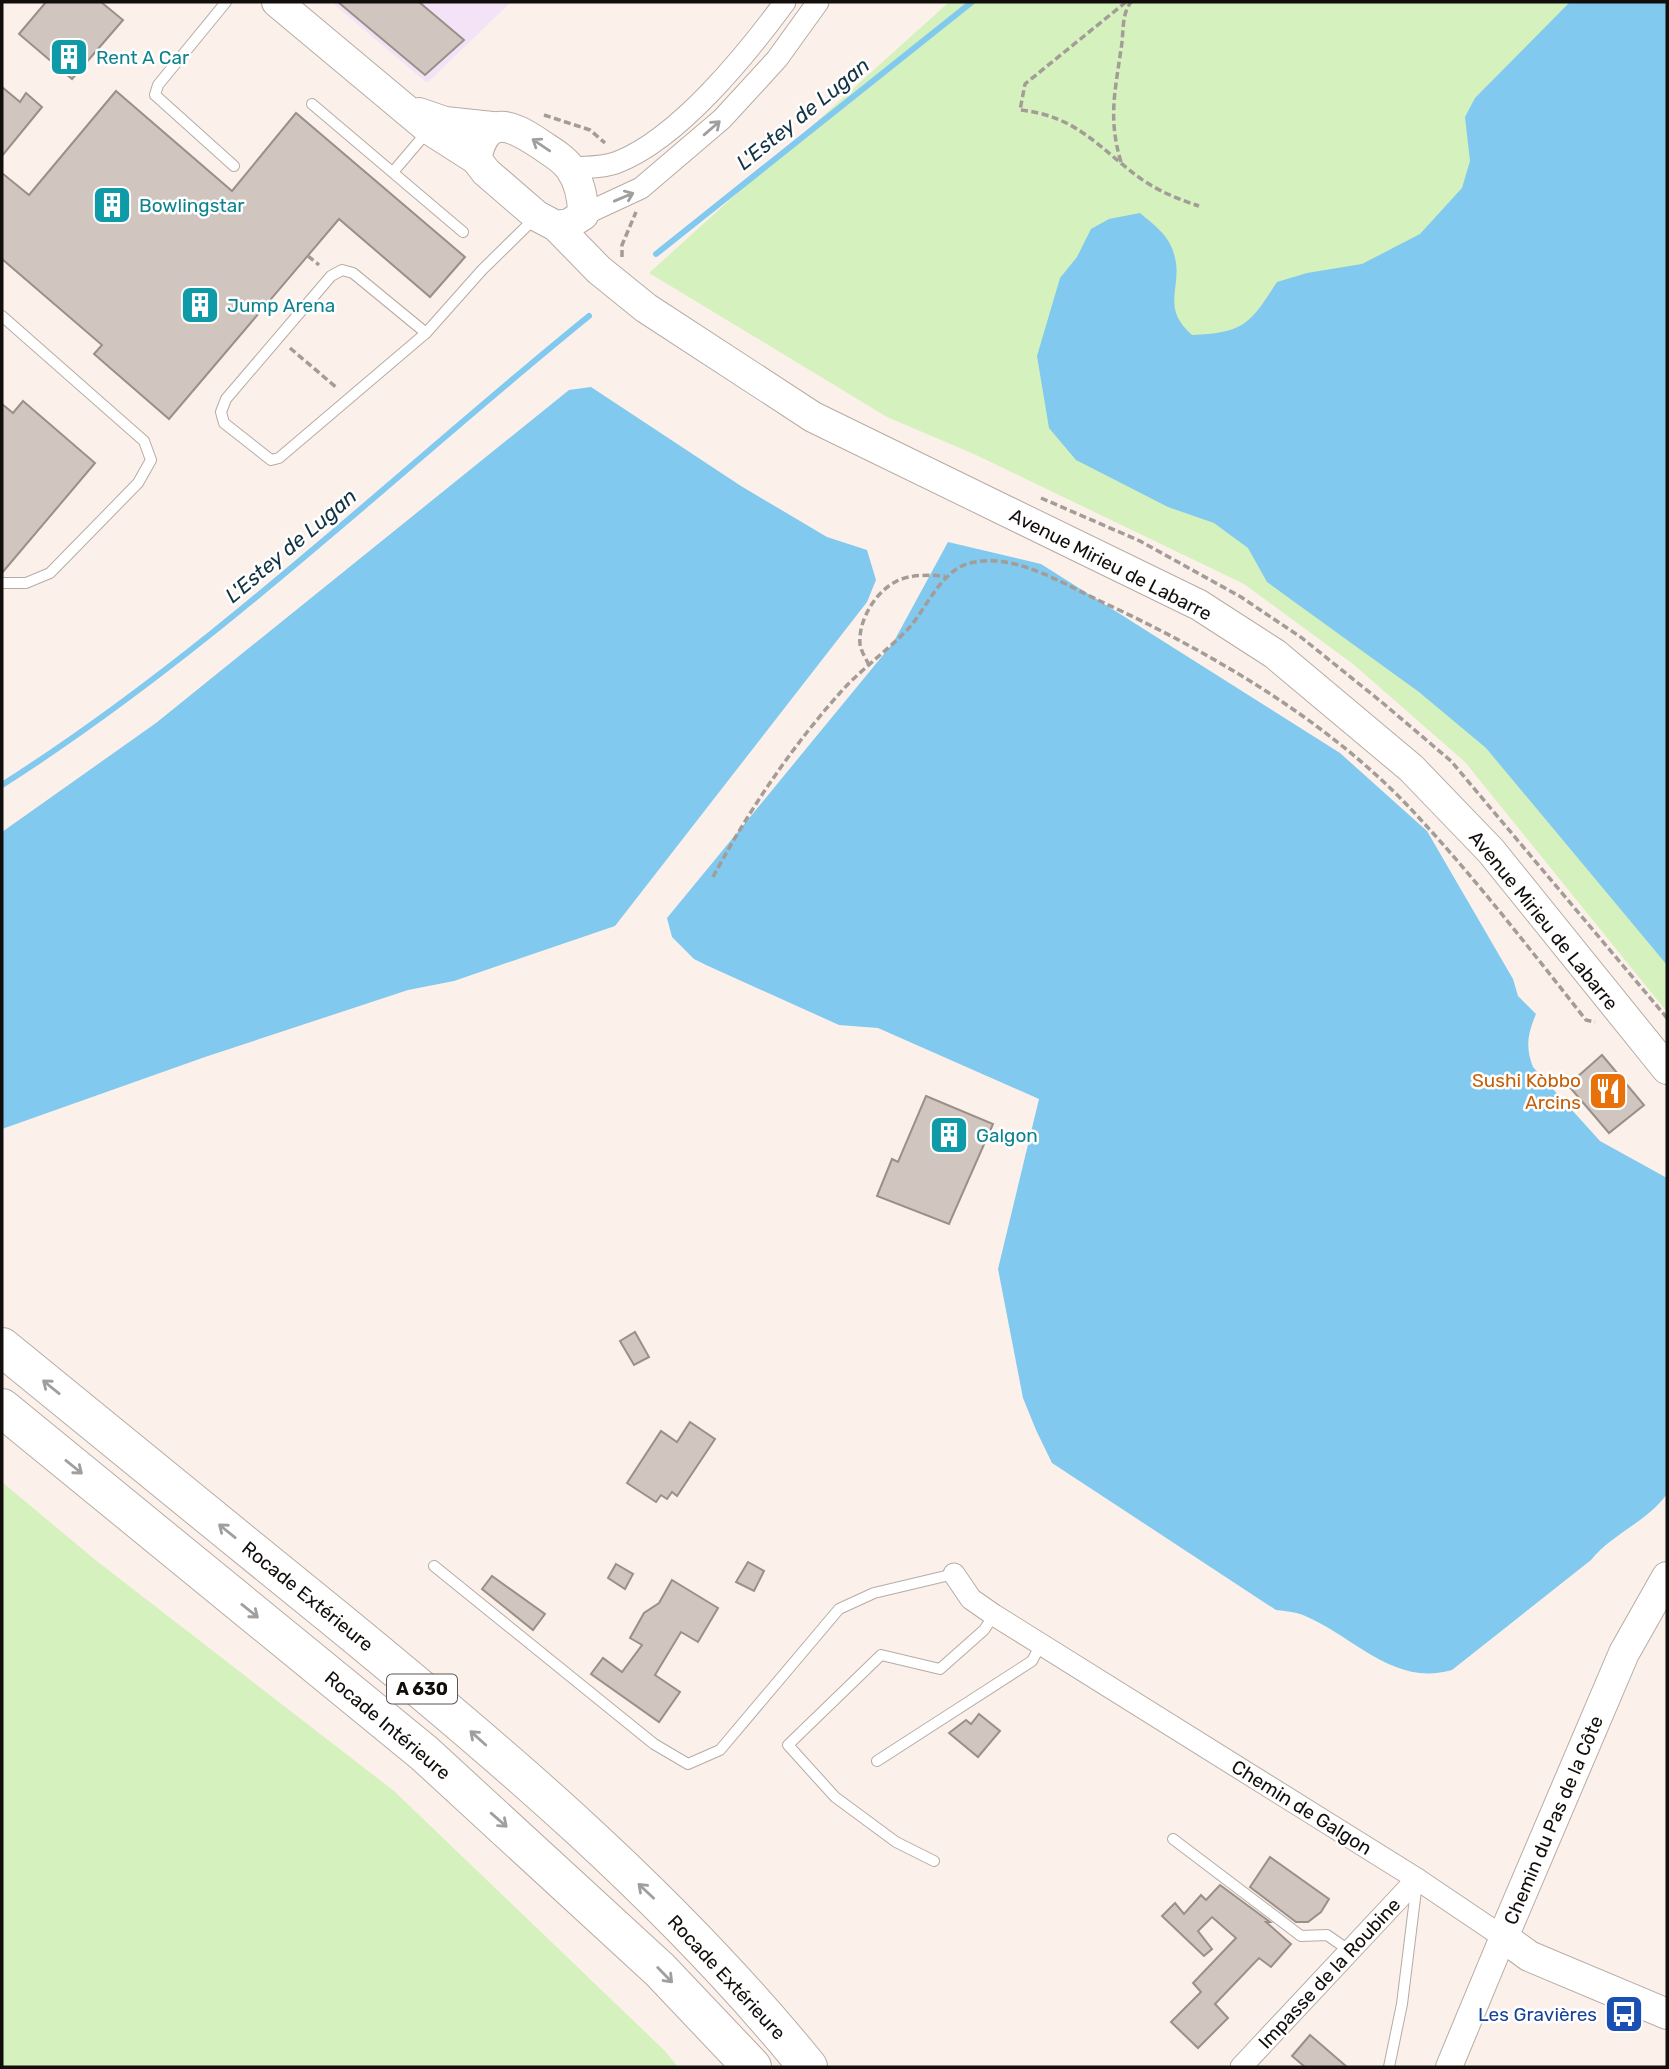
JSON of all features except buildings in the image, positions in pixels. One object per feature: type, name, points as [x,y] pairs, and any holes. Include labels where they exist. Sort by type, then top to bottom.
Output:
[{"type":"highway","name":"Rocade Extérieure","points":[[2,1347],[449,1712],[537,1790],[699,1942],[808,2067]]},
{"type":"highway","name":"Rocade Intérieure","points":[[2,1408],[424,1753],[660,1970],[752,2067]]},
{"type":"main road","name":"Avenue Mirieu de Labarre","points":[[277,2],[419,119],[476,159],[486,172],[547,221],[646,308],[813,417],[1199,606],[1275,654],[1392,751],[1482,842],[1667,1069]]},
{"type":"main road","name":"Avenue Mirieu de Labarre","points":[[419,119],[492,127],[507,126],[523,132],[570,168]]},
{"type":"main road","points":[[476,159],[483,137],[492,127]]},
{"type":"main road","points":[[570,168],[582,194],[583,215],[603,273]]},
{"type":"main road","points":[[547,221],[569,224],[583,215]]},
{"type":"main road","name":"Chemin du Pas de la Côte","points":[[1503,1937],[1624,1653],[1667,1577]]},
{"type":"main road","name":"Chemin de Galgon","points":[[1503,1937],[1529,1956],[1667,2014]]},
{"type":"street","points":[[570,168],[607,165],[643,151],[702,101],[785,2]]},
{"type":"street","points":[[583,215],[641,188],[722,119],[777,59],[818,2]]},
{"type":"street","name":"Chemin de Galgon","points":[[954,1574],[971,1599],[994,1615],[1417,1879],[1503,1937]]},
{"type":"street","name":"Impasse de la Roubine","points":[[1241,2067],[1417,1879]]},
{"type":"street","name":"Chemin du Pas de la Côte","points":[[1449,2067],[1503,1937]]},
{"type":"lane","points":[[226,2],[158,85],[155,94],[234,166]]},
{"type":"lane","points":[[312,104],[463,232]]},
{"type":"lane","points":[[393,172],[419,119]]},
{"type":"lane","points":[[426,333],[353,273],[342,270],[331,276],[226,399],[221,412],[224,423],[271,460],[279,458],[426,333],[482,270],[547,221]]},
{"type":"lane","points":[[2,316],[144,441],[151,460],[138,483],[50,573],[26,583],[2,583]]},
{"type":"lane","points":[[434,1566],[654,1744],[688,1764],[720,1750],[839,1609],[874,1593],[954,1574]]},
{"type":"lane","points":[[934,1861],[896,1842],[835,1797],[789,1745],[881,1655],[940,1669],[984,1630],[994,1615]]},
{"type":"lane","points":[[877,1761],[1032,1661],[1041,1644]]},
{"type":"lane","points":[[1173,1839],[1301,1936],[1327,1935],[1350,1951]]},
{"type":"lane","points":[[1389,2067],[1402,2004],[1417,1879]]},
{"type":"path","points":[[1126,2],[1025,84],[1020,110],[1054,115],[1096,140],[1146,183],[1199,206]]},
{"type":"path","points":[[1122,164],[1113,134],[1112,106],[1123,28],[1131,2]]},
{"type":"path","points":[[308,256],[331,276]]},
{"type":"path","points":[[277,338],[349,398]]},
{"type":"path","points":[[869,665],[860,644],[866,616],[878,593],[898,580],[922,575],[946,576],[974,562],[1015,564],[1129,614],[1286,704],[1367,768],[1408,806],[1487,896],[1586,1020],[1598,1023]]},
{"type":"path","points":[[713,877],[784,762],[840,692],[907,630],[930,603],[946,576]]},
{"type":"shaded area","points":[[331,2],[511,2],[427,83]]},
{"type":"green space","points":[[949,2],[1667,2],[1667,1012],[1465,762],[1353,664],[1244,584],[976,455],[887,417],[649,273]]},
{"type":"green space","points":[[2,1482],[98,1562],[394,1791],[665,2051],[678,2067],[2,2067]]},
{"type":"water","points":[[1570,2],[1667,2],[1667,965],[1486,748],[1419,692],[1267,582],[1248,548],[1214,523],[1168,507],[1076,460],[1049,428],[1037,356],[1060,278],[1077,257],[1091,229],[1109,219],[1140,213],[1165,236],[1172,247],[1176,266],[1174,305],[1182,325],[1192,335],[1223,332],[1244,324],[1260,308],[1277,282],[1307,273],[1362,264],[1420,234],[1462,188],[1470,161],[1465,117],[1475,98]]},
{"type":"water","points":[[591,387],[741,486],[827,537],[867,550],[876,580],[867,602],[615,926],[454,981],[408,990],[205,1057],[2,1129],[2,832],[156,723],[569,390]]},
{"type":"water","points":[[948,542],[1041,564],[1340,753],[1427,831],[1513,979],[1518,996],[1536,1014],[1528,1040],[1533,1067],[1600,1141],[1667,1178],[1667,1494],[1650,1512],[1609,1542],[1591,1560],[1452,1670],[1411,1672],[1392,1666],[1322,1624],[1303,1615],[1276,1610],[1052,1463],[1023,1398],[998,1269],[1039,1099],[878,1028],[839,1025],[694,959],[672,937],[667,918],[893,643]]},
{"type":"waterway","name":"L'Estey de Lugan","points":[[656,254],[972,2]]},
{"type":"waterway","name":"L'Estey de Lugan","points":[[2,785],[80,733],[229,619],[589,316]]},
{"type":"place","name":"Rent A Car","points":[[69,57]]},
{"type":"place","name":"Bowlingstar","points":[[112,205]]},
{"type":"place","name":"Jump Arena","points":[[200,305]]},
{"type":"place","name":"Sushi Kòbbo Arcins","points":[[1608,1091]]},
{"type":"place","name":"Galgon","points":[[949,1135]]},
{"type":"place","name":"Les Gravières","points":[[1624,2014]]}]
